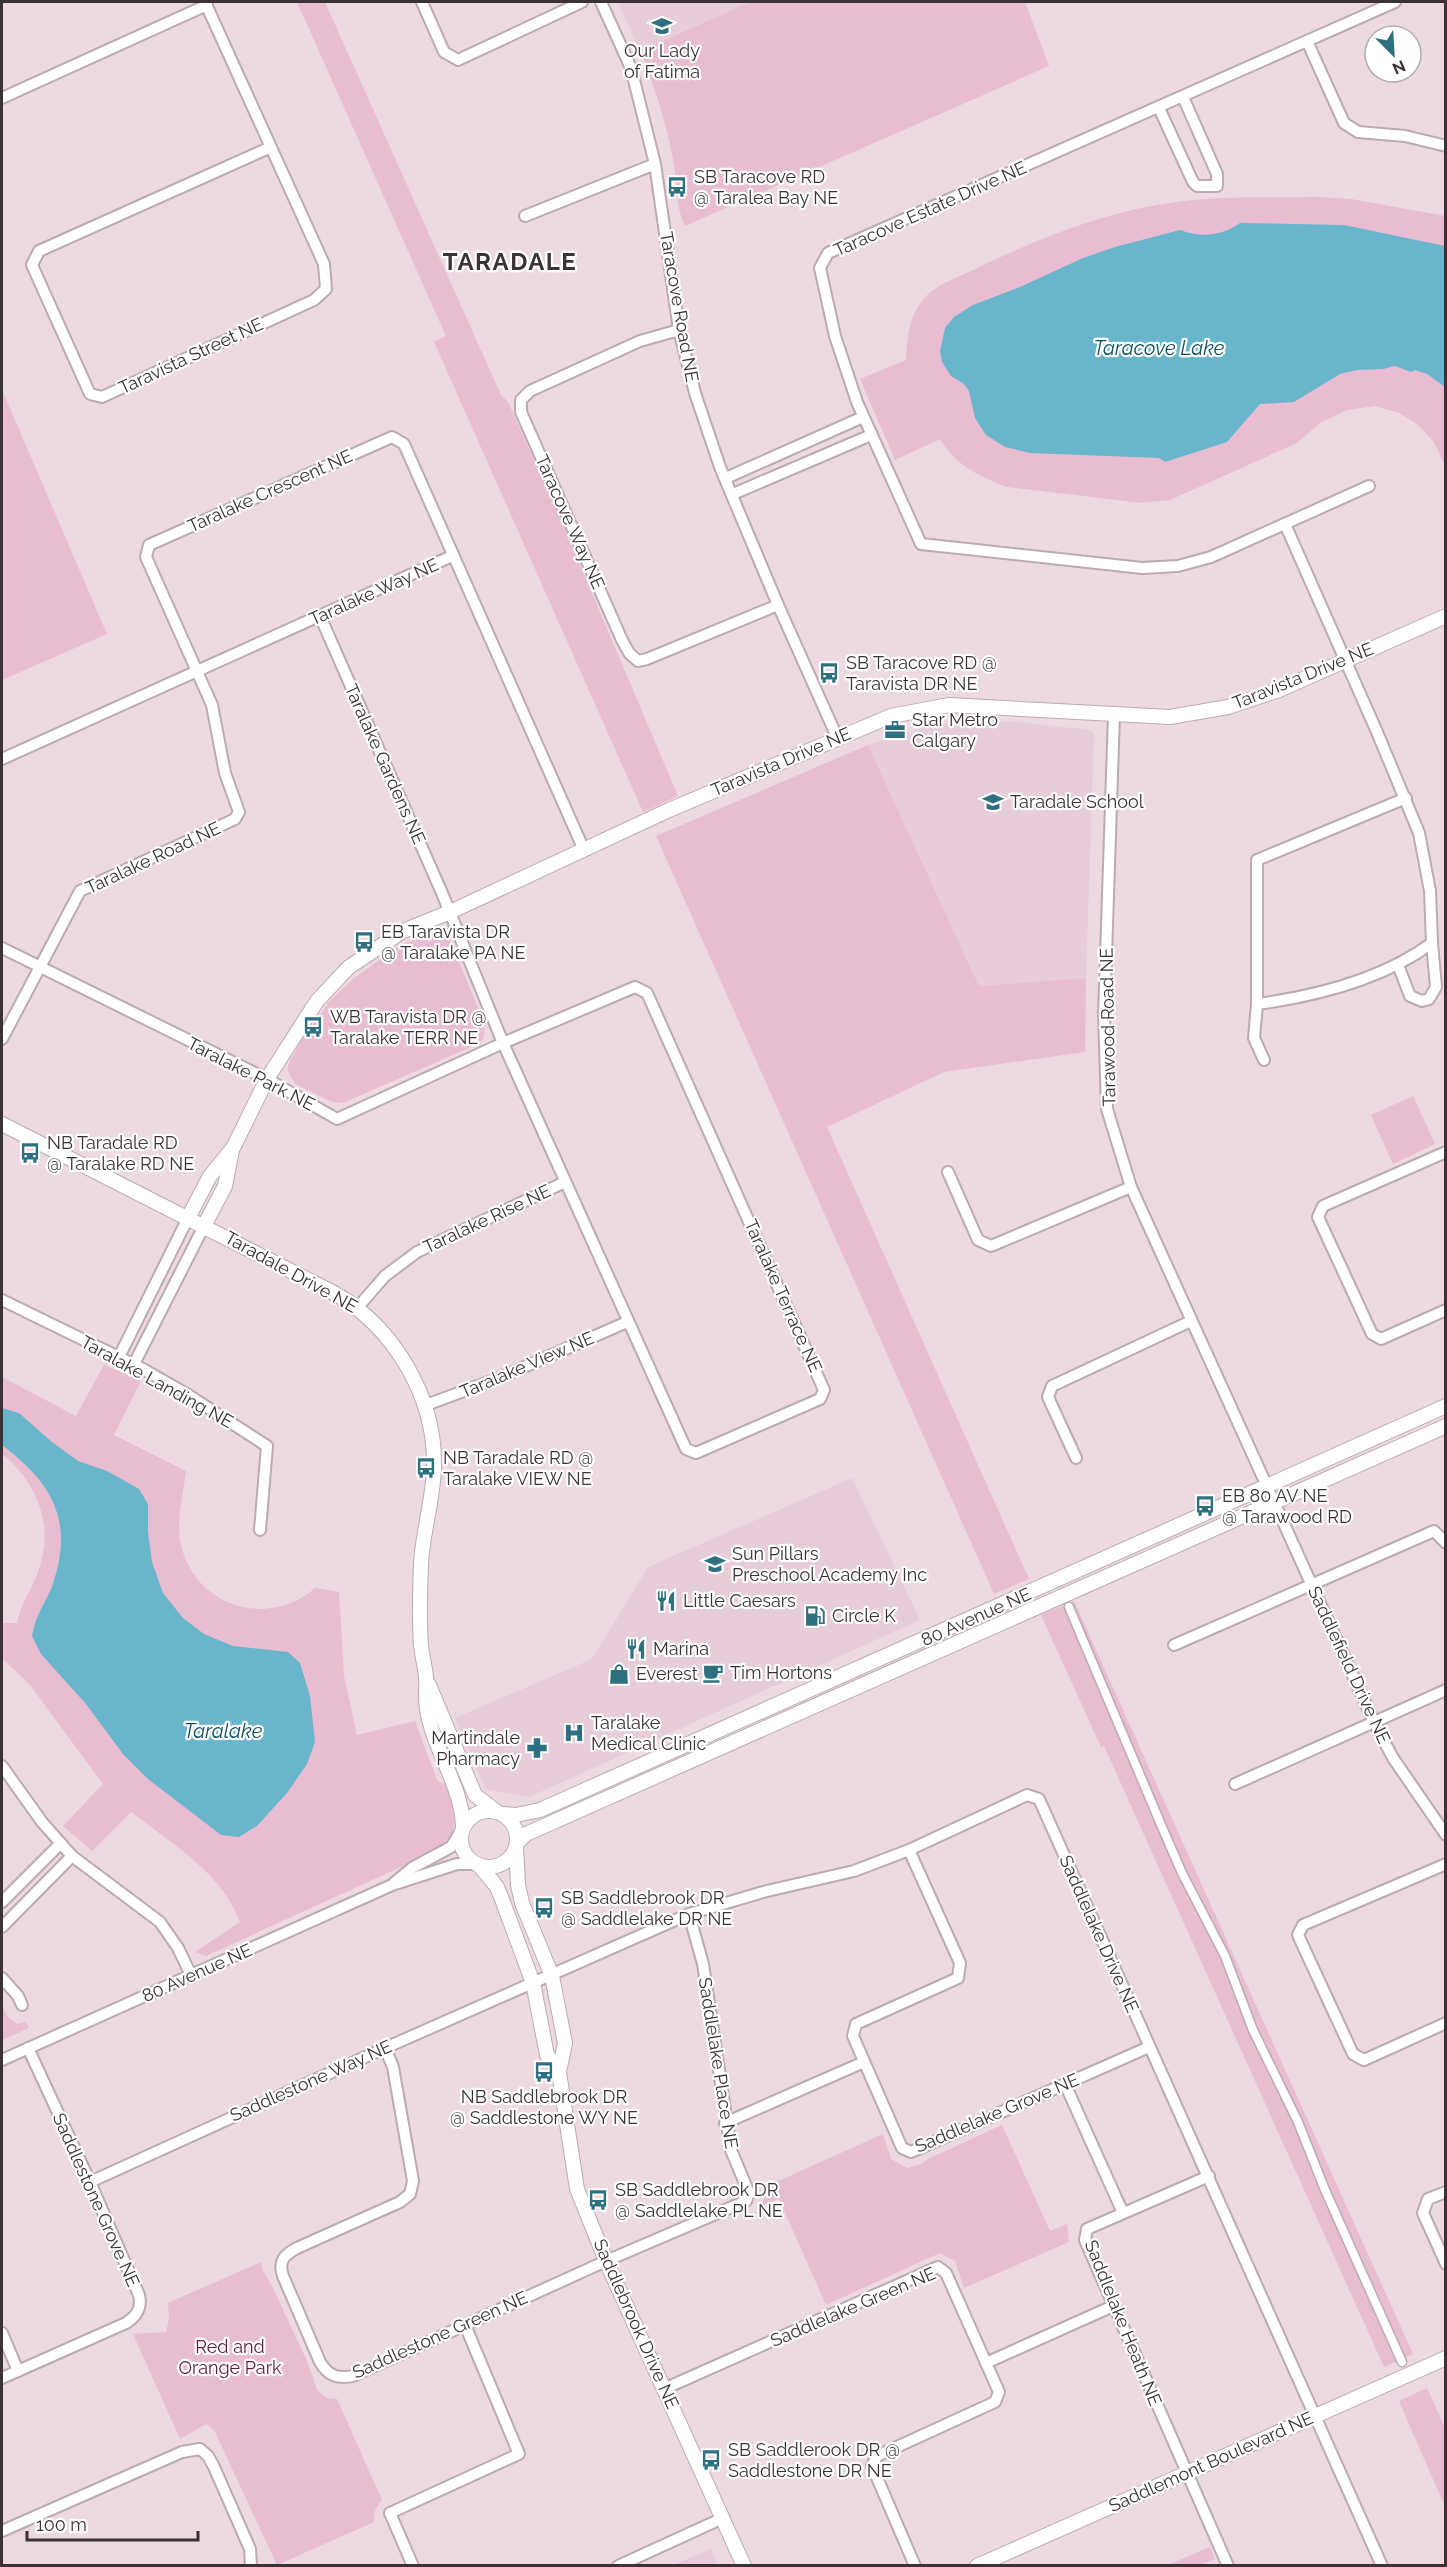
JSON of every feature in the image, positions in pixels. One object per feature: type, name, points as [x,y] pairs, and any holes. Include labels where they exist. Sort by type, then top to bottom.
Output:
[{"type":"street","points":[[422,2],[444,52],[458,60],[582,2]]},
{"type":"street","name":"Taracove Road NE","points":[[601,2],[631,68],[655,164],[680,330],[694,393],[710,441],[778,606],[837,737]]},
{"type":"street","name":"Taracove Estate Drive NE","points":[[1285,524],[1211,557],[1178,567],[1142,568],[921,544],[863,417],[842,359],[820,268],[828,254],[1395,2]]},
{"type":"street","points":[[2,98],[206,3]]},
{"type":"street","name":"Taravista Street NE","points":[[206,3],[324,264],[326,289],[314,300],[102,397],[90,394],[32,266],[39,251],[271,147]]},
{"type":"street","points":[[1307,41],[1344,123],[1358,132],[1405,136],[1446,146]]},
{"type":"street","points":[[1159,108],[1193,182],[1197,186],[1216,186],[1217,174],[1183,97]]},
{"type":"street","points":[[525,216],[655,164]]},
{"type":"street","name":"Taracove Way NE","points":[[680,330],[640,341],[530,391],[521,400],[520,412],[622,640],[629,653],[638,661],[778,606]]},
{"type":"street","points":[[726,478],[863,417]]},
{"type":"street","points":[[733,495],[870,435]]},
{"type":"street","name":"Taralake Crescent NE","points":[[196,672],[146,557],[149,544],[392,437],[404,444],[452,556]]},
{"type":"street","points":[[1369,486],[1285,524],[1406,798],[1419,833],[1430,891],[1436,987],[1429,999],[1422,1001],[1410,996],[1398,965]]},
{"type":"street","name":"Taralake Way NE","points":[[2,759],[452,556],[489,631],[584,850]]},
{"type":"street","name":"Taralake Gardens NE","points":[[320,616],[450,912]]},
{"type":"street","name":"Taravista Drive NE","points":[[188,1218],[210,1176],[232,1148],[267,1079],[317,1001],[349,967],[403,931],[450,912],[837,737],[891,716],[949,705],[1170,717],[1228,707],[1279,690],[1446,616]]},
{"type":"street","name":"Taralake Road NE","points":[[2,1040],[80,891],[235,819],[239,812],[225,773],[212,705],[196,672]]},
{"type":"street","name":"Tarawood Road NE","points":[[1114,715],[1104,1015],[1107,1109],[1131,1187],[1268,1486]]},
{"type":"street","points":[[1264,1060],[1254,1038],[1257,1004],[1257,860],[1406,798]]},
{"type":"street","name":"Taralake Terrace NE","points":[[450,912],[503,1043],[686,1449],[696,1453],[820,1399],[824,1390],[647,993],[635,987],[503,1043]]},
{"type":"street","points":[[1257,1004],[1331,989],[1398,965],[1432,943]]},
{"type":"street","name":"Taralake Park NE","points":[[2,948],[267,1079],[337,1119],[503,1043]]},
{"type":"street","name":"Taradale Drive NE","points":[[2,1124],[358,1307],[396,1350],[412,1375],[426,1405],[430,1423],[434,1468],[421,1562],[421,1645],[426,1677],[427,1708],[434,1737],[460,1802],[462,1828]]},
{"type":"street","name":"Taravista Drive NE","points":[[204,1226],[225,1185],[232,1148]]},
{"type":"street","points":[[1445,1154],[1323,1206],[1318,1217],[1372,1335],[1381,1338],[1446,1310]]},
{"type":"street","points":[[948,1172],[978,1240],[991,1246],[1131,1187]]},
{"type":"street","name":"Taralake Rise NE","points":[[358,1307],[385,1276],[417,1252],[565,1182]]},
{"type":"street","points":[[119,1356],[188,1218]]},
{"type":"street","points":[[134,1364],[204,1226]]},
{"type":"street","name":"Taralake Landing NE","points":[[2,1300],[134,1364],[185,1393],[267,1446],[260,1530]]},
{"type":"street","points":[[1076,1458],[1048,1397],[1052,1386],[1191,1321]]},
{"type":"street","name":"Taralake View NE","points":[[426,1405],[462,1393],[627,1322]]},
{"type":"street","name":"80 Avenue NE","points":[[499,1812],[516,1815],[540,1810],[1446,1406]]},
{"type":"street","name":"80 Avenue NE","points":[[516,1845],[526,1834],[1446,1426]]},
{"type":"street","name":"Saddlefield Drive NE","points":[[1268,1486],[1374,1722],[1393,1758],[1446,1835]]},
{"type":"street","points":[[1174,1645],[1434,1531],[1446,1543]]},
{"type":"street","points":[[1069,1607],[1098,1680],[1131,1750],[1182,1873],[1225,1956],[1253,2030],[1298,2122],[1337,2217],[1352,2246],[1402,2362]]},
{"type":"street","name":"Taradale Drive NE","points":[[426,1677],[475,1795],[499,1812]]},
{"type":"street","points":[[1235,1784],[1446,1690]]},
{"type":"street","points":[[2,1766],[60,1844],[72,1856],[160,1922],[178,1948],[191,1975]]},
{"type":"street","name":"Saddlelake Drive NE","points":[[532,1983],[689,1914],[763,1892],[854,1871],[909,1851],[1027,1795],[1039,1799],[1382,2565]]},
{"type":"street","points":[[486,1810],[499,1812],[514,1825],[516,1845],[506,1861],[497,1866],[477,1864],[465,1855],[461,1845],[462,1828],[473,1815],[486,1810]]},
{"type":"street","name":"80 Avenue NE","points":[[392,1885],[412,1868],[451,1847],[462,1828]]},
{"type":"street","points":[[2,1902],[60,1844]]},
{"type":"street","name":"Saddlebrook Drive NE","points":[[516,1845],[518,1885],[522,1903],[552,1976],[565,2043],[559,2072],[577,2189],[606,2260],[666,2388],[744,2565]]},
{"type":"street","name":"Saddlelake Grove NE","points":[[909,1851],[960,1963],[958,1978],[856,2024],[853,2036],[902,2148],[911,2152],[1149,2047]]},
{"type":"street","points":[[2,1927],[72,1856]]},
{"type":"street","name":"80 Avenue NE","points":[[2,2060],[392,1885],[457,1864],[477,1864]]},
{"type":"street","name":"Saddlebrook Drive NE","points":[[477,1864],[497,1887],[532,1983],[547,2055],[559,2072]]},
{"type":"street","points":[[1446,1864],[1303,1925],[1298,1935],[1353,2054],[1364,2060],[1446,2023]]},
{"type":"street","name":"Saddlelake Place NE","points":[[606,2260],[746,2201],[749,2193],[733,2157],[725,2123],[703,1964],[689,1914]]},
{"type":"street","points":[[2,1978],[18,1996],[22,2005]]},
{"type":"street","name":"Saddlestone Way NE","points":[[90,2181],[532,1983]]},
{"type":"street","name":"Saddlestone Grove NE","points":[[2,2378],[126,2323],[135,2317],[140,2307],[138,2295],[90,2181],[28,2048]]},
{"type":"street","name":"Saddlestone Green NE","points":[[385,2048],[393,2067],[412,2181],[410,2194],[400,2202],[289,2252],[282,2259],[283,2276],[320,2362],[328,2373],[338,2378],[353,2376],[606,2260]]},
{"type":"street","points":[[725,2123],[864,2062]]},
{"type":"street","points":[[1065,2084],[1123,2213]]},
{"type":"street","name":"Saddlelake Heath NE","points":[[1209,2176],[1087,2229],[1085,2240],[1228,2565]]},
{"type":"street","points":[[1446,2192],[1428,2199],[1423,2213],[1446,2264]]},
{"type":"street","name":"Saddlelake Green NE","points":[[666,2388],[938,2267],[946,2273],[999,2392],[995,2402],[877,2456],[872,2466],[915,2565]]},
{"type":"street","points":[[986,2363],[1113,2306]]},
{"type":"street","points":[[413,2565],[390,2513],[519,2454],[465,2325]]},
{"type":"street","points":[[2,2333],[18,2371]]},
{"type":"street","name":"Saddlemont Boulevard NE","points":[[977,2565],[1446,2358]]},
{"type":"street","points":[[2,2531],[188,2449],[200,2449],[208,2456],[223,2487],[250,2549],[251,2565]]},
{"type":"street","points":[[618,2565],[723,2518]]},
{"type":"shaded area","name":"Our Lady of Fatima","points":[[618,2],[750,2],[640,51]]},
{"type":"shaded area","name":"Taradale School","points":[[963,721],[1015,722],[1091,730],[1094,734],[1086,978],[979,986],[868,745],[931,725]]},
{"type":"shaded area","points":[[852,1478],[920,1620],[529,1797],[486,1789],[455,1718],[592,1659],[648,1567]]},
{"type":"shaded area","points":[[711,2549],[718,2565],[673,2565]]},
{"type":"green space","points":[[297,2],[325,2],[501,395],[508,402],[561,520],[678,796],[643,812],[434,342],[446,336]]},
{"type":"green space","points":[[750,2],[1025,2],[1049,66],[685,226],[679,206],[666,126],[640,51]]},
{"type":"green space","name":"Taracove Lake","points":[[1317,197],[1351,199],[1445,216],[1445,466],[1434,442],[1417,424],[1399,413],[1375,406],[1347,410],[1320,423],[1297,443],[1170,500],[1142,503],[1007,487],[969,469],[953,456],[940,439],[895,460],[860,379],[906,360],[913,317],[930,292],[951,280],[1053,235],[1136,209],[1209,199]]},
{"type":"green space","points":[[2,390],[107,634],[2,680]]},
{"type":"green space","points":[[868,745],[979,986],[1086,978],[1085,1052],[944,1072],[827,1127],[1029,1579],[994,1594],[656,836]]},
{"type":"green space","points":[[436,930],[449,938],[485,1025],[483,1039],[478,1044],[343,1103],[332,1102],[295,1084],[288,1071],[288,1065],[301,1041],[330,1001],[353,979],[399,946]]},
{"type":"green space","points":[[1413,1096],[1435,1144],[1393,1164],[1371,1115]]},
{"type":"green space","points":[[104,1365],[141,1381],[114,1435],[186,1471],[180,1508],[181,1545],[189,1566],[201,1584],[217,1597],[236,1605],[256,1609],[277,1607],[297,1600],[315,1588],[339,1592],[344,1676],[357,1735],[415,1721],[437,1780],[447,1786],[454,1810],[454,1827],[451,1834],[425,1856],[206,1956],[195,1952],[240,1922],[232,1904],[221,1888],[194,1860],[131,1812],[92,1851],[63,1826],[103,1784],[30,1685],[2,1658],[2,1623],[17,1623],[38,1572],[45,1539],[44,1523],[34,1492],[15,1466],[2,1454],[2,1377],[76,1416]]},
{"type":"green space","points":[[1074,1601],[1413,2354],[1384,2367],[1104,1746],[1101,1747],[1041,1615]]},
{"type":"green space","points":[[2,1994],[7,2016],[18,2024],[26,2022],[29,2028],[2,2040]]},
{"type":"green space","points":[[1002,2125],[1050,2231],[1067,2224],[1069,2242],[964,2288],[955,2261],[940,2253],[826,2305],[779,2199],[761,2206],[765,2197],[763,2188],[883,2134],[891,2159],[907,2168],[922,2164],[926,2160]]},
{"type":"green space","name":"Red and Orange Park","points":[[261,2262],[263,2271],[307,2361],[317,2390],[327,2398],[337,2399],[382,2500],[375,2510],[374,2522],[277,2565],[214,2430],[206,2424],[180,2439],[133,2334],[166,2332],[169,2319],[168,2303]]},
{"type":"green space","points":[[1427,2388],[1445,2428],[1445,2507],[1399,2401]]},
{"type":"green space","points":[[1210,2547],[1215,2559],[1201,2565],[1168,2565]]},
{"type":"water","name":"Taracove Lake","points":[[1240,223],[1344,225],[1445,246],[1445,387],[1427,374],[1415,370],[1411,372],[1395,366],[1340,374],[1294,402],[1260,404],[1227,442],[1165,462],[1159,458],[1030,453],[1005,447],[986,435],[975,418],[969,391],[964,384],[951,376],[942,362],[940,351],[945,328],[954,317],[973,305],[1020,287],[1083,258],[1115,247],[1180,230],[1203,235],[1219,233]]},
{"type":"water","name":"Taralake","points":[[2,1408],[19,1413],[78,1461],[107,1471],[139,1489],[148,1504],[148,1532],[152,1562],[163,1593],[183,1618],[204,1634],[233,1646],[288,1652],[300,1663],[310,1696],[315,1742],[307,1764],[287,1793],[257,1826],[239,1837],[221,1835],[148,1779],[123,1754],[86,1704],[41,1654],[32,1636],[58,1566],[61,1545],[60,1525],[47,1491],[35,1475],[2,1445]]},
{"type":"place","name":"Our Lady of Fatima","points":[[662,26]]},
{"type":"place","name":"SB Taracove RD @ Taralea Bay NE","points":[[677,187]]},
{"type":"place","name":"SB Taracove RD @ Taravista DR NE","points":[[829,673]]},
{"type":"place","name":"Star Metro Calgary","points":[[895,730]]},
{"type":"place","name":"Taradale School","points":[[993,802]]},
{"type":"place","name":"EB Taravista DR @ Taralake PA NE","points":[[364,942]]},
{"type":"place","name":"WB Taravista DR @ Taralake TERR NE","points":[[313,1027]]},
{"type":"place","name":"NB Taradale RD @ Taralake RD NE","points":[[30,1153]]},
{"type":"place","name":"NB Taradale RD @ Taralake VIEW NE","points":[[426,1468]]},
{"type":"place","name":"EB 80 AV NE @ Tarawood RD","points":[[1205,1506]]},
{"type":"place","name":"Sun Pillars Preschool Academy Inc","points":[[715,1564]]},
{"type":"place","name":"Little Caesars","points":[[666,1601]]},
{"type":"place","name":"Circle K","points":[[815,1616]]},
{"type":"place","name":"Marina","points":[[636,1649]]},
{"type":"place","name":"Tim Hortons","points":[[713,1673]]},
{"type":"place","name":"Everest","points":[[619,1674]]},
{"type":"place","name":"Taralake Medical Clinic","points":[[574,1733]]},
{"type":"place","name":"Martindale Pharmacy","points":[[537,1748]]},
{"type":"place","name":"SB Saddlebrook DR @ Saddlelake DR NE","points":[[544,1908]]},
{"type":"place","name":"NB Saddlebrook DR @ Saddlestone WY NE","points":[[544,2072]]},
{"type":"place","name":"SB Saddlebrook DR @ Saddlelake PL NE","points":[[598,2200]]},
{"type":"place","name":"SB Saddlerook DR @ Saddlestone DR NE","points":[[711,2460]]},
{"type":"district","name":"TARADALE","points":[[510,262]]}]
